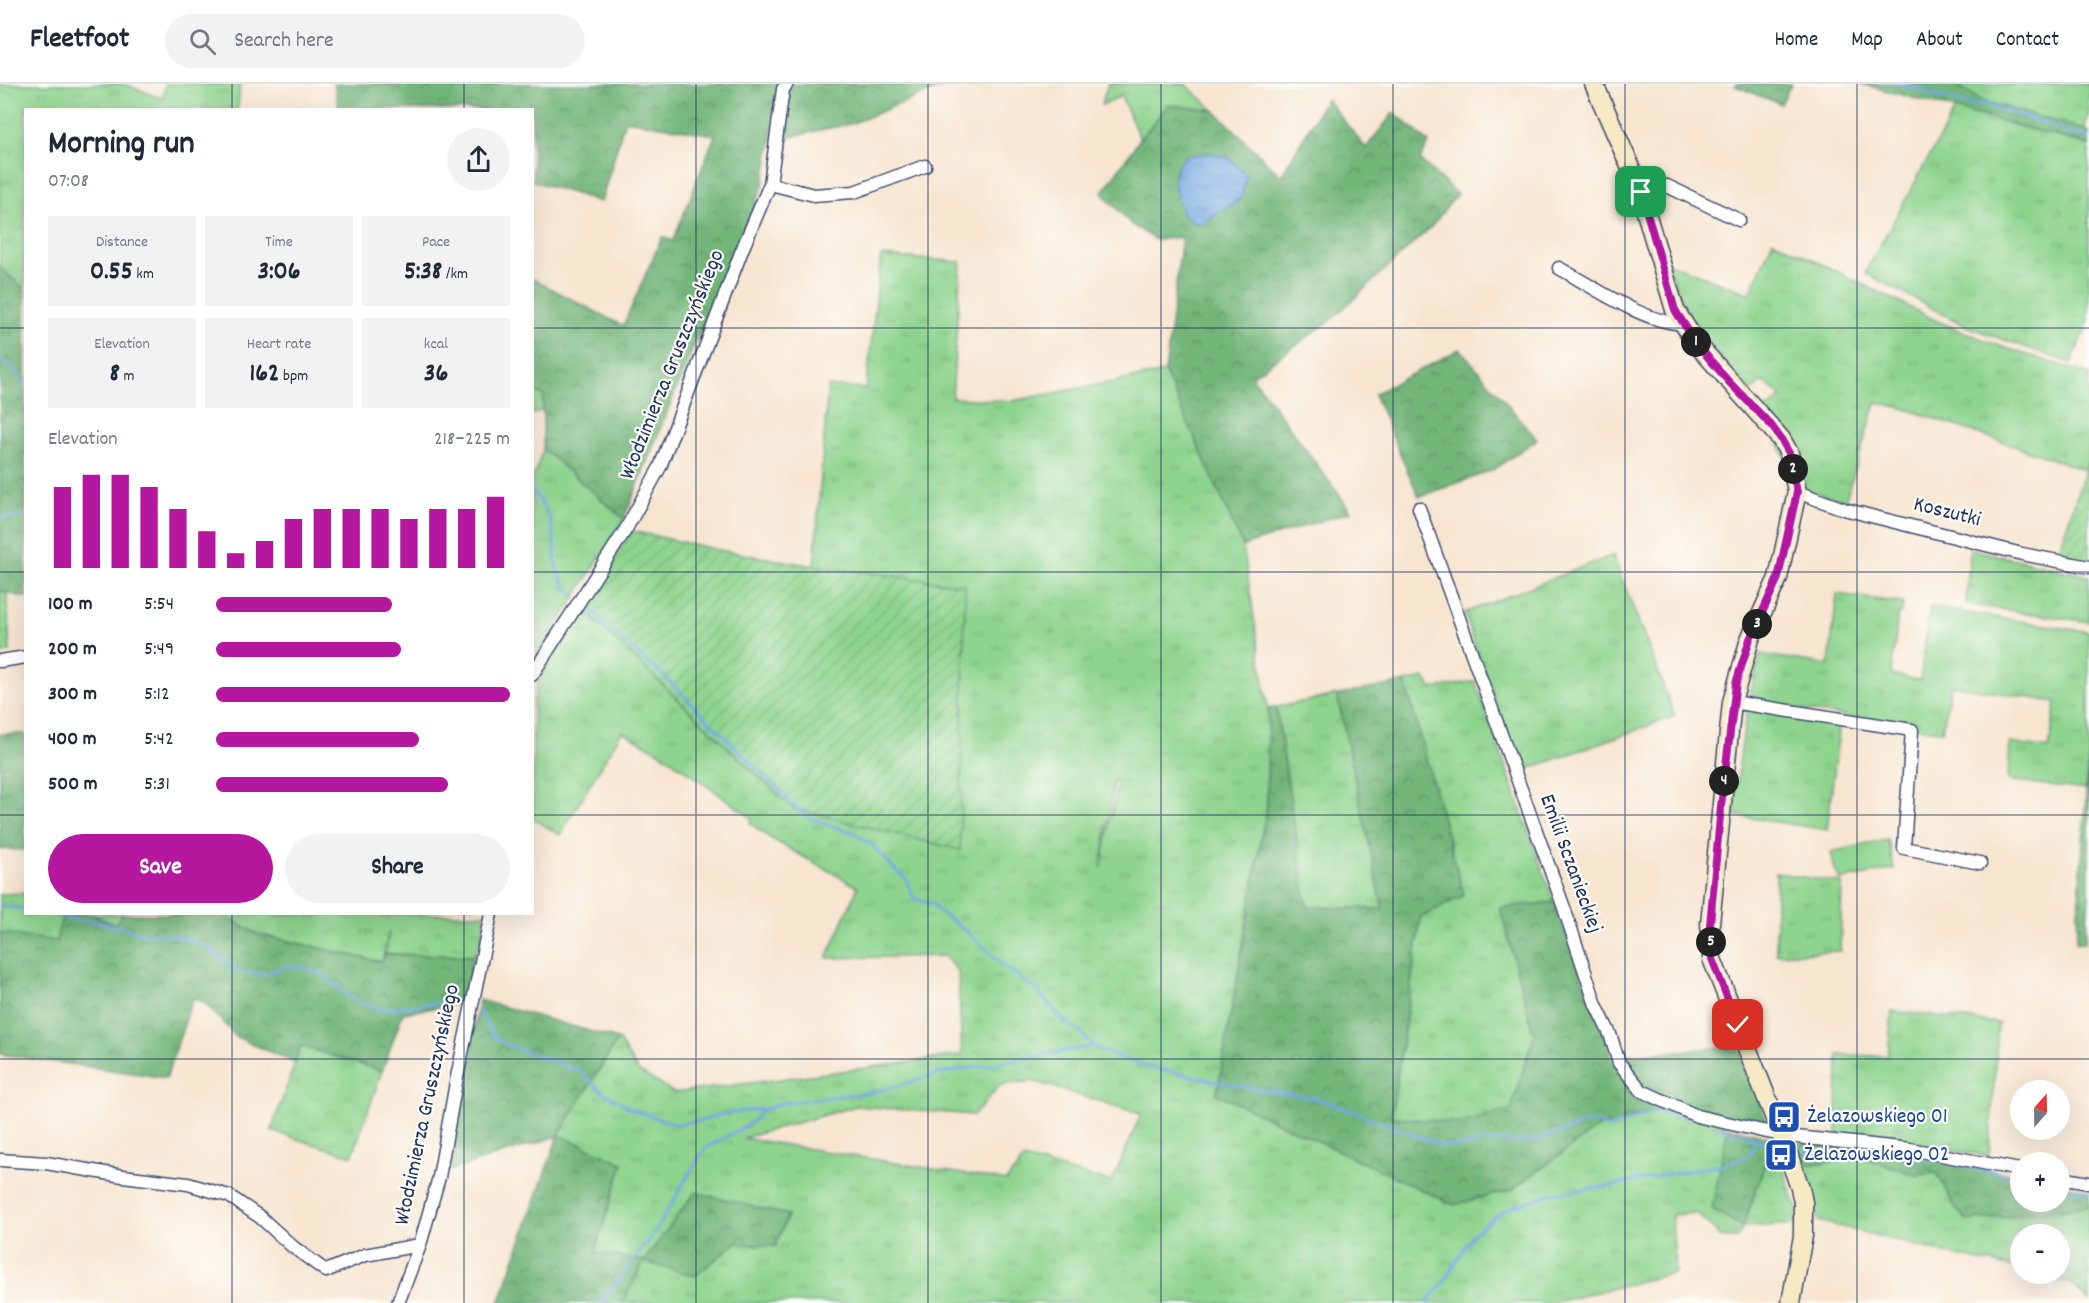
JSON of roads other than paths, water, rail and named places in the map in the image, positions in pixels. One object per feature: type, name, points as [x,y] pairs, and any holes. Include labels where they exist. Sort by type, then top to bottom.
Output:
[{"type":"street","name":"Włodzimierza Gruszczyńskiego","points":[[534,672],[626,529],[660,467],[742,250],[770,184],[781,98],[787,84]]},
{"type":"street","points":[[1594,84],[1637,182],[1675,310],[1682,323],[1729,382],[1771,425],[1781,439],[1789,453],[1797,492],[1778,578],[1750,639],[1732,702],[1710,924],[1712,959],[1800,1188],[1804,1218],[1803,1236],[1791,1303]]},
{"type":"street","points":[[770,184],[814,195],[854,192],[925,166]]},
{"type":"street","points":[[1637,182],[1666,186],[1739,220]]},
{"type":"street","points":[[1559,268],[1648,317],[1671,324],[1682,323]]},
{"type":"street","name":"Koszutki","points":[[1797,492],[1844,509],[1875,517],[2022,554],[2089,567]]},
{"type":"street","name":"Emilii Sczanieckiej","points":[[1419,508],[1559,894],[1596,1005],[1610,1034],[1619,1063],[1642,1090],[1697,1116],[1784,1143],[1796,1137],[1910,1149],[2010,1168]]},
{"type":"street","points":[[0,661],[24,657]]},
{"type":"street","points":[[1732,702],[1912,730],[1904,848],[1980,863]]},
{"type":"street","name":"Włodzimierza Gruszczyńskiego","points":[[398,1303],[420,1245],[439,1177],[491,915]]},
{"type":"street","points":[[0,1160],[46,1163],[188,1184],[229,1196],[260,1217],[292,1247],[326,1271],[365,1255],[420,1245]]},
{"type":"street","points":[[2070,1180],[2089,1183]]},
{"type":"water","points":[[1209,153],[1228,157],[1247,175],[1241,199],[1199,225],[1183,215],[1174,177],[1179,163],[1185,156]]},
{"type":"waterway","points":[[1899,84],[1967,104],[1982,104],[2047,124],[2067,133],[2089,137]]},
{"type":"waterway","points":[[0,358],[13,369],[24,384]]},
{"type":"waterway","points":[[534,493],[543,505],[551,523],[560,577],[573,595]]},
{"type":"waterway","points":[[0,518],[24,516]]},
{"type":"waterway","points":[[587,606],[631,649],[662,674],[803,814],[854,833],[872,845],[906,879],[914,899],[934,904],[938,911],[970,934],[1003,965],[1037,990],[1062,1019],[1098,1049],[1145,1066],[1238,1086],[1319,1099],[1444,1146],[1542,1139],[1587,1123],[1614,1127],[1653,1112],[1666,1111],[1689,1118]]},
{"type":"waterway","points":[[0,906],[24,909]]},
{"type":"waterway","points":[[57,915],[74,920],[100,922],[146,934],[172,935],[190,939],[207,947],[240,972],[266,974],[286,966],[307,968],[324,976],[348,996],[364,1005],[376,1008],[389,1009],[451,1001],[463,1003]]},
{"type":"waterway","points":[[479,1011],[494,1037],[507,1045],[580,1071],[600,1090],[628,1107],[677,1124],[705,1120],[718,1115],[769,1108],[782,1103],[867,1093],[938,1074],[1093,1046]]},
{"type":"waterway","points":[[599,1303],[613,1289],[654,1233],[703,1151],[743,1128],[762,1109]]},
{"type":"waterway","points":[[1718,1127],[1778,1145]]},
{"type":"waterway","points":[[1426,1303],[1444,1282],[1473,1234],[1497,1215],[1516,1205],[1550,1194],[1604,1187],[1733,1162],[1749,1156],[1757,1139]]},
{"type":"waterway","points":[[1793,1149],[1812,1152],[1861,1151],[1890,1154],[2010,1176]]},
{"type":"waterway","points":[[2070,1188],[2089,1193]]},
{"type":"place","name":"Żelazowskiego 01","points":[[1784,1117]]},
{"type":"place","name":"Żelazowskiego 02","points":[[1781,1155]]}]
